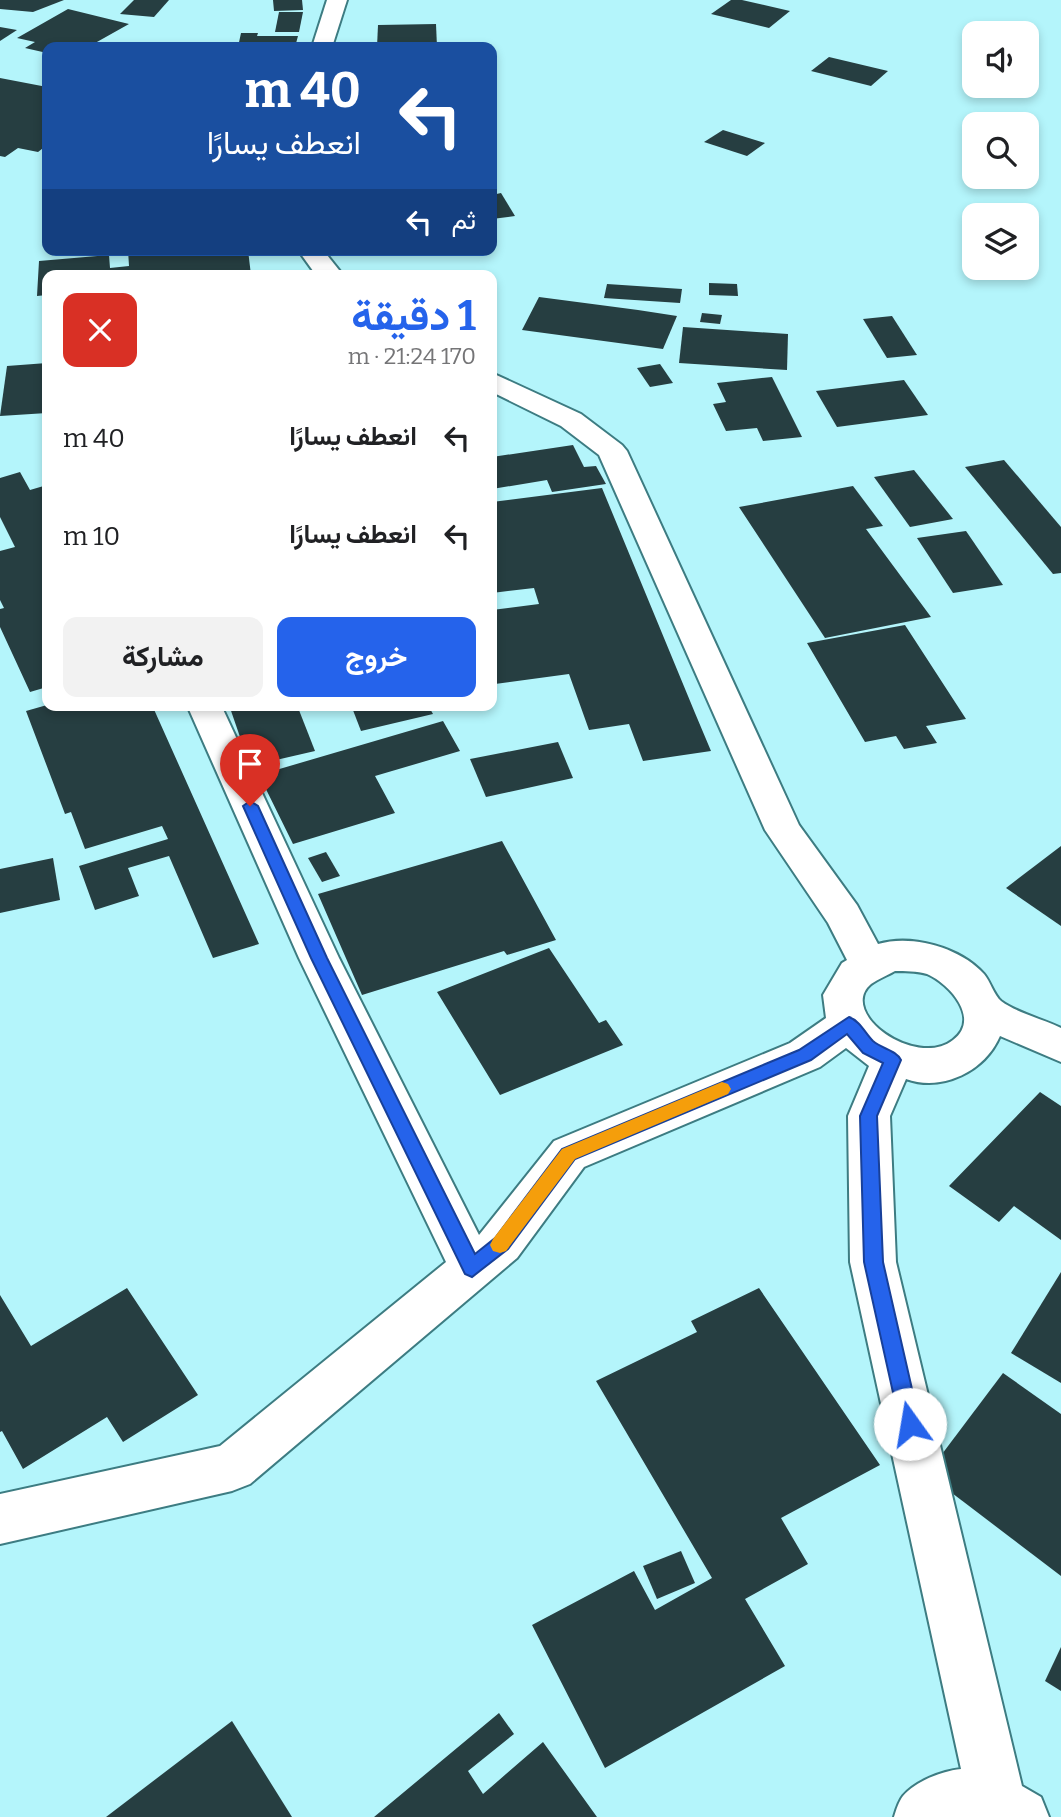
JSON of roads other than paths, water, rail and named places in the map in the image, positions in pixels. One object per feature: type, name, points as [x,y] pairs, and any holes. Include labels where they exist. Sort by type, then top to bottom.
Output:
[{"type":"street","points":[[324,42],[337,0]]},
{"type":"street","points":[[315,256],[326,270]]},
{"type":"street","points":[[497,383],[571,420],[612,451],[783,830],[843,915],[868,963]]},
{"type":"street","points":[[207,711],[319,958],[472,1268]]},
{"type":"street","points":[[889,956],[928,959],[953,970],[971,984],[985,1011],[984,1030],[980,1040],[966,1055],[951,1062],[928,1066],[893,1060],[869,1048],[849,1024],[843,1004],[845,989],[855,973],[868,963],[889,956]]},
{"type":"street","points":[[985,1011],[1061,1046]]},
{"type":"street","points":[[0,1519],[232,1467],[501,1244],[569,1154],[805,1055],[849,1024]]},
{"type":"street","points":[[893,1060],[869,1116],[873,1262],[1009,1810]]},
{"type":"street","points":[[922,1817],[932,1806],[947,1799],[972,1796],[1009,1810]]}]
